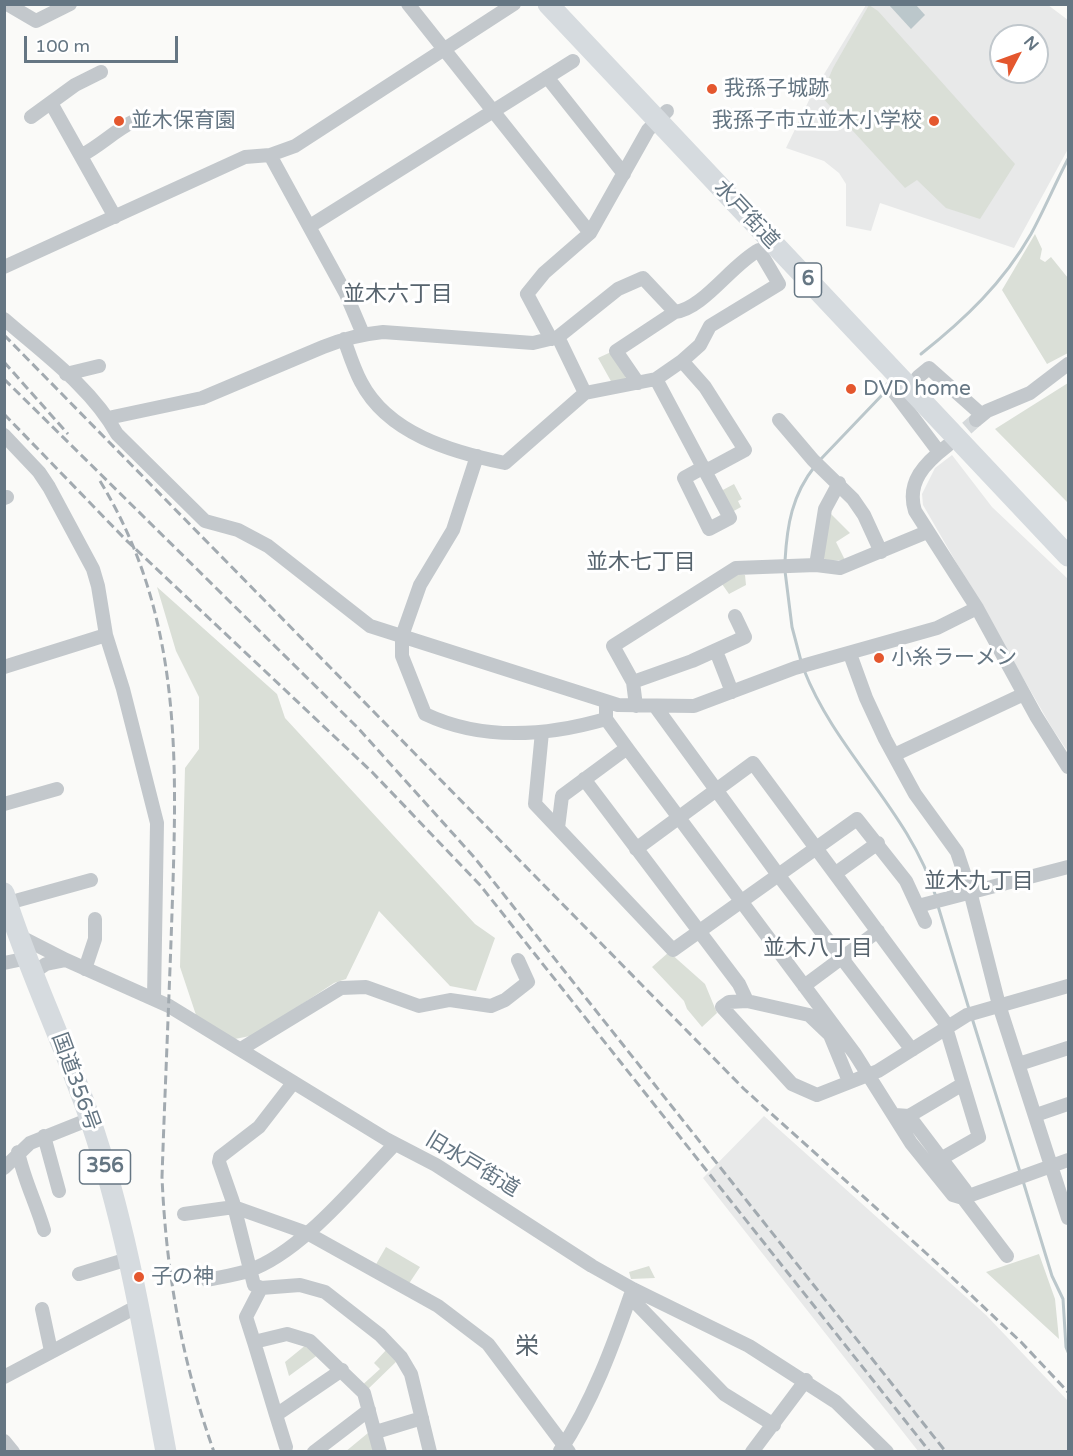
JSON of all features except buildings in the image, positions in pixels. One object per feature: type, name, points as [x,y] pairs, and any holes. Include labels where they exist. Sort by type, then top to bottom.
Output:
[{"type":"highway","name":"水戸街道","points":[[548,4],[662,116],[909,377],[1068,536]]},
{"type":"highway","name":"水戸街道","points":[[566,4],[662,116],[766,246],[909,377],[1068,555]]},
{"type":"highway","name":"国道356号","points":[[6,898],[90,1119],[110,1181],[138,1306],[166,1452]]},
{"type":"street","points":[[6,5],[36,21],[70,4]]},
{"type":"street","points":[[408,4],[590,233]]},
{"type":"street","points":[[4,267],[245,157],[270,155],[295,146],[514,4]]},
{"type":"street","points":[[310,226],[573,60]]},
{"type":"street","points":[[31,117],[75,85],[101,72]]},
{"type":"street","points":[[547,77],[624,174]]},
{"type":"street","points":[[51,103],[115,217]]},
{"type":"street","points":[[585,393],[527,294],[544,273],[590,233],[648,130],[662,116]]},
{"type":"street","points":[[82,155],[101,145],[113,131],[134,121]]},
{"type":"street","points":[[270,155],[346,294],[363,334]]},
{"type":"street","points":[[344,339],[361,382],[397,424],[437,444],[505,463],[585,393],[638,383],[656,378],[682,361],[700,345],[710,326],[779,284],[766,246],[734,268],[688,311],[675,312],[616,351],[638,383]]},
{"type":"street","points":[[108,418],[202,398],[344,339],[363,334],[383,332],[533,343],[554,338],[618,289],[643,278],[675,312]]},
{"type":"street","points":[[4,319],[66,374],[108,418],[117,434],[205,521],[238,530],[268,546],[370,626],[606,702],[636,706],[694,706],[800,667],[937,628],[977,608]]},
{"type":"street","points":[[656,378],[705,469],[745,450],[705,387],[682,361]]},
{"type":"street","points":[[1068,364],[1030,393],[980,417],[928,368],[891,388],[943,449],[923,469],[910,495],[927,532],[977,608],[1058,754],[1068,767]]},
{"type":"street","points":[[66,374],[99,366]]},
{"type":"street","points":[[779,420],[818,465],[839,483],[864,515],[881,552]]},
{"type":"street","points":[[6,441],[50,487],[93,569],[104,613],[106,635],[123,689],[157,823],[154,998]]},
{"type":"street","points":[[477,456],[453,530],[420,585],[402,636],[402,656],[425,714],[468,729],[513,734],[542,732],[606,719]]},
{"type":"street","points":[[816,566],[825,509],[839,483]]},
{"type":"street","points":[[636,706],[633,682],[613,646],[736,568],[816,566],[840,568],[927,532]]},
{"type":"street","points":[[633,682],[716,651],[745,637],[735,616]]},
{"type":"street","points":[[4,667],[106,635]]},
{"type":"street","points":[[716,651],[732,692]]},
{"type":"street","points":[[850,654],[866,698],[915,794],[957,852],[970,891],[999,1005],[1068,1218]]},
{"type":"street","points":[[894,755],[1024,694]]},
{"type":"street","points":[[606,702],[606,719],[804,986],[868,1075],[911,1143],[935,1161]]},
{"type":"street","points":[[656,706],[779,876],[912,1050]]},
{"type":"street","points":[[542,732],[536,804],[673,950],[857,819],[906,881],[925,922]]},
{"type":"street","points":[[558,828],[562,796],[627,748]]},
{"type":"street","points":[[636,849],[753,763],[879,931],[946,1028],[979,1137],[935,1161]]},
{"type":"street","points":[[584,779],[739,984],[747,1001]]},
{"type":"street","points":[[4,804],[57,789]]},
{"type":"street","points":[[836,873],[878,843]]},
{"type":"street","points":[[918,906],[1068,867]]},
{"type":"street","points":[[6,898],[91,880]]},
{"type":"street","points":[[86,969],[95,939],[95,920]]},
{"type":"street","points":[[804,986],[879,931]]},
{"type":"street","name":"旧水戸街道","points":[[19,936],[66,960],[154,998],[395,1144],[436,1165],[632,1293],[714,1326],[806,1380],[836,1402],[887,1451]]},
{"type":"street","points":[[4,963],[31,965],[66,960]]},
{"type":"street","points":[[241,1049],[341,988],[366,987],[419,1006],[450,1000],[483,1006],[498,1004],[528,982],[518,960]]},
{"type":"street","points":[[849,1081],[830,1035],[809,1015],[747,1001],[729,1002],[722,1007],[792,1084],[817,1095],[868,1075],[972,1013],[1068,986]]},
{"type":"street","points":[[1019,1064],[1068,1048]]},
{"type":"street","points":[[293,1083],[259,1127],[220,1157],[219,1162],[234,1207],[254,1285],[261,1288],[300,1285],[325,1293],[380,1335],[401,1357],[411,1374],[430,1452]]},
{"type":"street","points":[[895,1115],[909,1116],[963,1084]]},
{"type":"street","points":[[1036,1114],[1068,1104]]},
{"type":"street","points":[[909,1116],[953,1195],[963,1198],[1007,1256]]},
{"type":"street","points":[[4,1168],[18,1152],[44,1136],[90,1119]]},
{"type":"street","points":[[44,1136],[59,1191]]},
{"type":"street","points":[[207,1280],[249,1271],[287,1250],[307,1233],[395,1144]]},
{"type":"street","points":[[18,1152],[25,1184],[32,1191],[44,1230]]},
{"type":"street","points":[[963,1198],[1068,1160]]},
{"type":"street","points":[[184,1214],[234,1207],[307,1233],[438,1306],[488,1344],[564,1449],[597,1380],[632,1293],[724,1394],[774,1425]]},
{"type":"street","points":[[79,1274],[128,1258]]},
{"type":"street","points":[[261,1288],[246,1317],[286,1447]]},
{"type":"street","points":[[4,1377],[138,1306]]},
{"type":"street","points":[[42,1309],[51,1351]]},
{"type":"street","points":[[254,1342],[287,1334],[304,1338],[342,1370],[364,1393],[380,1452]]},
{"type":"street","points":[[276,1415],[342,1370]]},
{"type":"street","points":[[752,1452],[806,1380]]},
{"type":"street","points":[[314,1452],[369,1410]]},
{"type":"street","points":[[375,1432],[422,1418]]},
{"type":"street","points":[[4,1441],[13,1452]]},
{"type":"shaded area","name":"我孫子市立並木小学校","points":[[866,5],[1048,5],[1068,20],[1068,149],[1014,248],[880,203],[871,231],[846,226],[846,184],[839,173],[824,161],[786,148],[812,94]]},
{"type":"shaded area","points":[[869,5],[878,11],[1015,164],[980,219],[946,208],[917,180],[905,188],[821,96],[833,68]]},
{"type":"shaded area","points":[[889,5],[916,5],[925,15],[911,29]]},
{"type":"shaded area","points":[[1035,234],[1042,249],[1040,259],[1045,262],[1051,257],[1068,278],[1068,353],[1047,364],[1002,290]]},
{"type":"shaded area","points":[[611,352],[627,375],[624,381],[612,383],[598,358]]},
{"type":"shaded area","points":[[1068,383],[1068,503],[995,429]]},
{"type":"shaded area","points":[[952,455],[992,507],[1068,579],[1068,752],[923,505],[922,494],[935,468]]},
{"type":"shaded area","points":[[734,484],[742,499],[738,501],[741,507],[732,512],[721,491]]},
{"type":"shaded area","points":[[829,512],[850,533],[836,542],[845,560],[826,561],[822,556]]},
{"type":"shaded area","points":[[737,574],[745,575],[746,585],[729,594],[722,584]]},
{"type":"shaded area","points":[[157,587],[277,694],[285,718],[475,924],[495,938],[476,991],[450,986],[379,911],[346,979],[334,983],[255,1035],[235,1039],[197,1018],[180,967],[185,768],[199,749],[199,697],[176,651]]},
{"type":"shaded area","points":[[669,952],[705,984],[717,1013],[702,1027],[687,1009],[684,1001],[652,967]]},
{"type":"shaded area","points":[[764,1116],[986,1315],[1068,1401],[1068,1451],[918,1451],[703,1178]]},
{"type":"shaded area","points":[[386,1247],[420,1267],[408,1285],[375,1266]]},
{"type":"shaded area","points":[[1039,1254],[1055,1299],[1059,1339],[986,1272]]},
{"type":"shaded area","points":[[649,1266],[655,1278],[631,1279],[629,1272]]},
{"type":"shaded area","points":[[307,1344],[319,1354],[289,1376],[285,1362]]},
{"type":"shaded area","points":[[388,1348],[399,1359],[364,1393],[359,1388],[380,1369],[374,1363]]},
{"type":"shaded area","points":[[374,1428],[375,1448],[370,1451],[345,1452]]},
{"type":"waterway","points":[[921,354],[968,314],[1008,268],[1031,234],[1068,159]]},
{"type":"waterway","points":[[819,461],[884,393]]},
{"type":"waterway","points":[[785,561],[792,511],[801,488],[815,466]]},
{"type":"waterway","points":[[785,571],[792,627],[801,661]]},
{"type":"waterway","points":[[804,670],[834,728],[909,837],[936,897]]},
{"type":"waterway","points":[[938,906],[969,1009]]},
{"type":"waterway","points":[[972,1018],[1020,1172]]},
{"type":"waterway","points":[[1023,1181],[1052,1276],[1063,1299],[1068,1352]]},
{"type":"tunnel","points":[[951,442],[976,420]]},
{"type":"railway","points":[[4,335],[744,1089],[927,1254],[1021,1342],[1068,1392]]},
{"type":"railway","points":[[4,362],[68,434]]},
{"type":"railway","points":[[4,379],[358,728],[474,857],[946,1452]]},
{"type":"railway","points":[[4,414],[126,540],[372,772],[480,885],[930,1452]]},
{"type":"railway","points":[[100,481],[127,532],[147,584],[161,637],[169,691],[175,801],[162,1177],[164,1212],[172,1282],[185,1350],[214,1452]]},
{"type":"place","name":"我孫子城跡","points":[[712,89]]},
{"type":"place","name":"並木保育園","points":[[119,121]]},
{"type":"place","name":"我孫子市立並木小学校","points":[[934,121]]},
{"type":"place","name":"DVD home","points":[[851,389]]},
{"type":"place","name":"小糸ラーメン","points":[[879,658]]},
{"type":"place","name":"子の神","points":[[139,1277]]},
{"type":"district","name":"並木六丁目","points":[[398,295]]},
{"type":"district","name":"並木七丁目","points":[[641,563]]},
{"type":"district","name":"並木九丁目","points":[[979,882]]},
{"type":"district","name":"並木八丁目","points":[[818,949]]},
{"type":"district","name":"栄","points":[[527,1348]]}]
